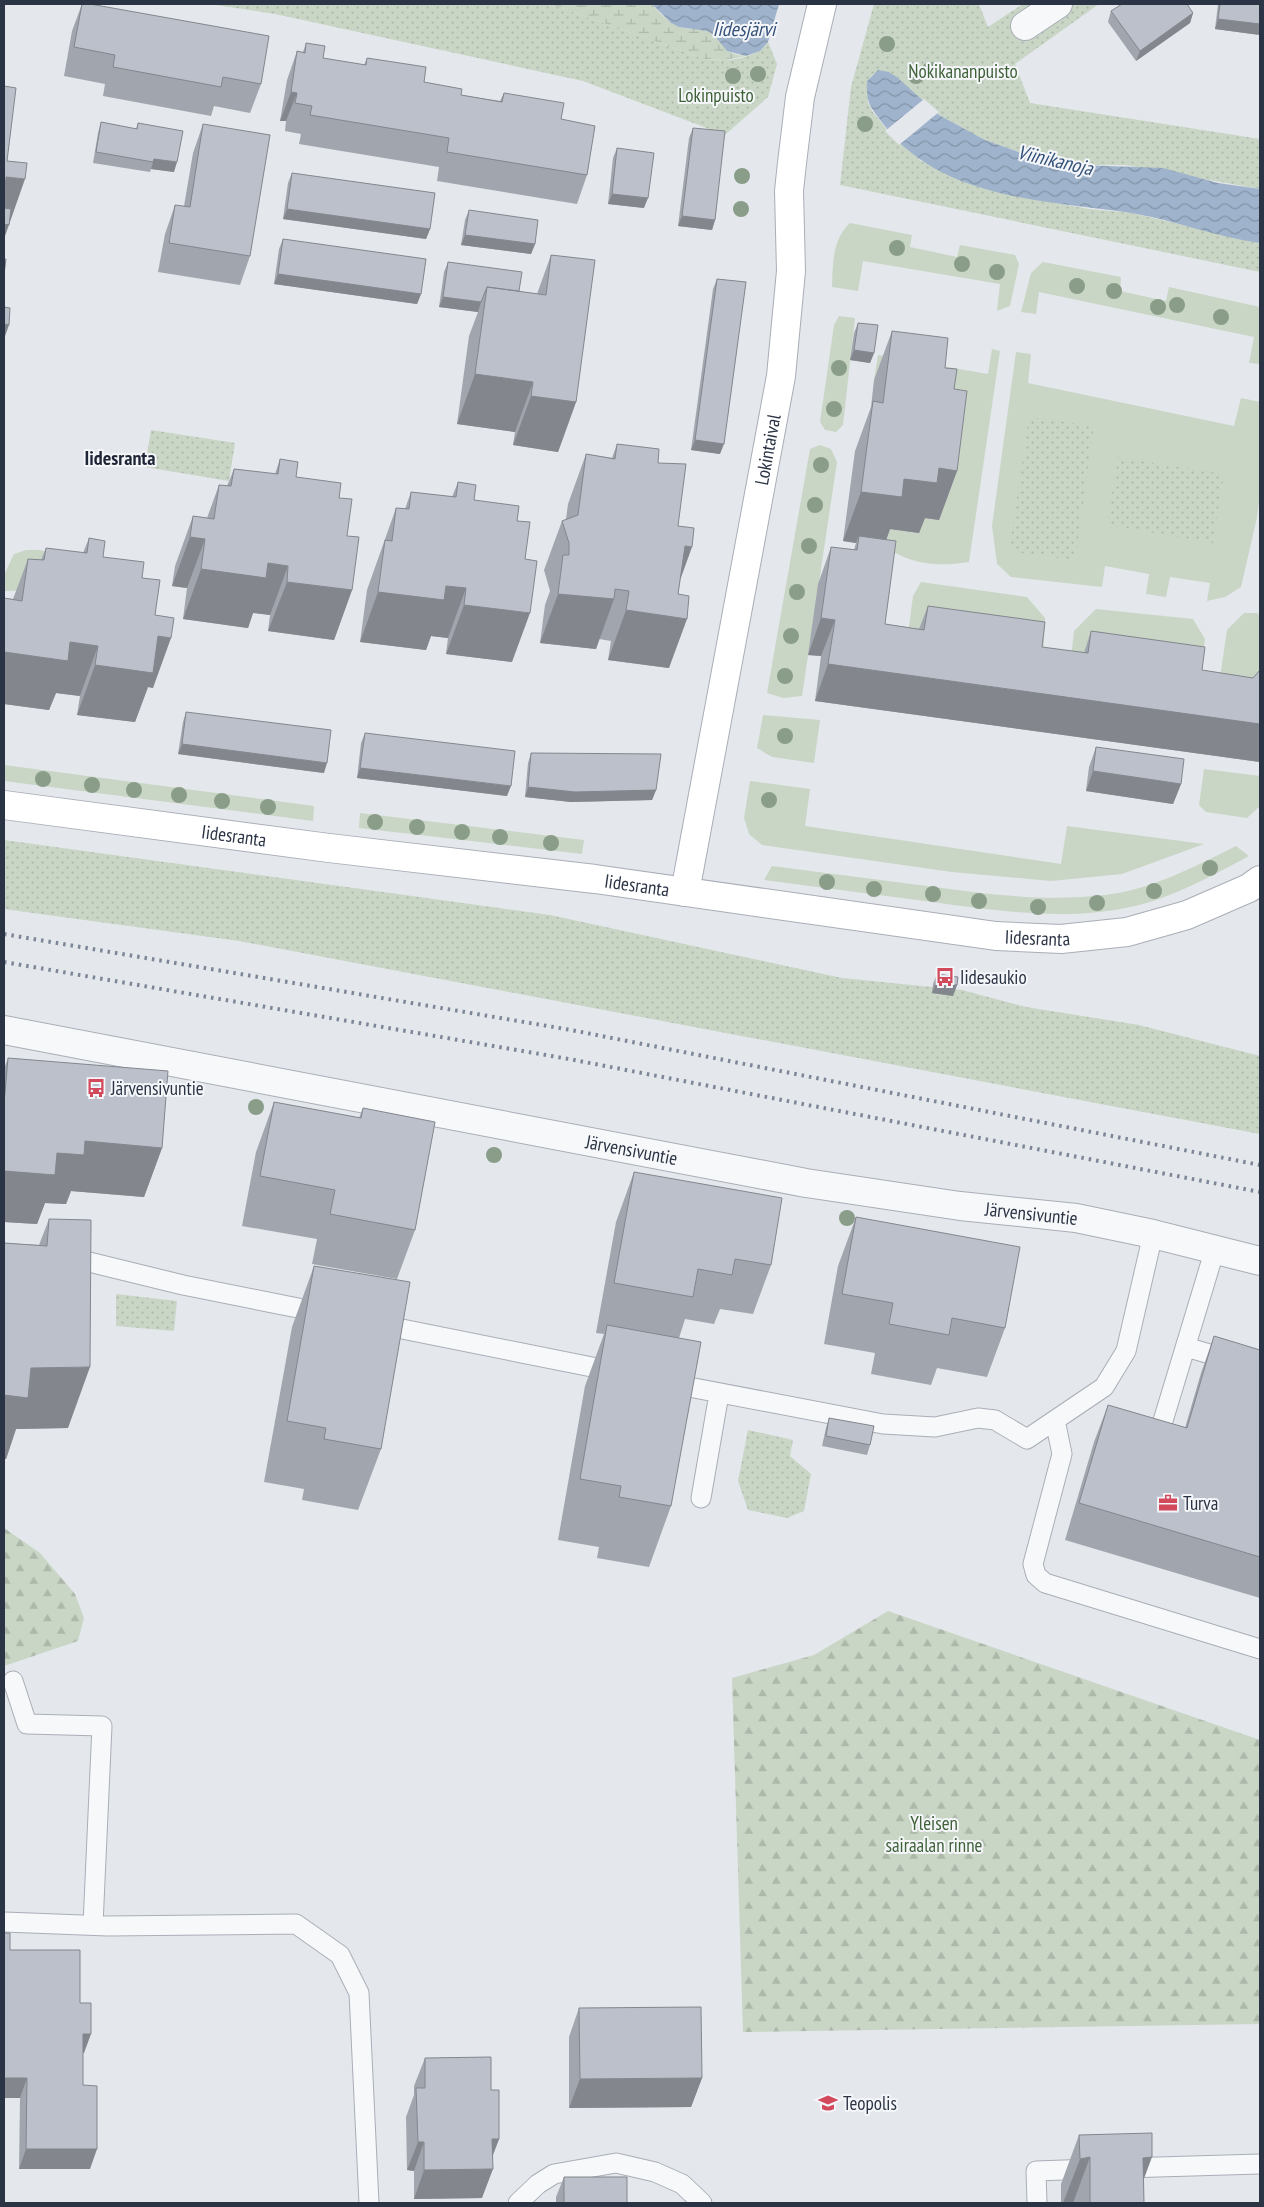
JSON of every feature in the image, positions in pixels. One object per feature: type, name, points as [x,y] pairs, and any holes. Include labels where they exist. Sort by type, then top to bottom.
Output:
[{"type":"main road","name":"Lokintaival","points":[[685,892],[781,376],[791,272],[790,191],[800,97],[822,4]]},
{"type":"main road","name":"Iidesranta","points":[[4,805],[329,848],[595,879],[996,936],[1061,939],[1127,932],[1178,917],[1249,888],[1260,880]]},
{"type":"street","points":[[1025,26],[1058,4]]},
{"type":"street","name":"Järvensivuntie","points":[[4,1030],[806,1183],[960,1206],[1076,1218],[1153,1234],[1260,1261]]},
{"type":"lane","points":[[653,1380],[883,1424],[935,1427],[978,1418],[995,1420],[1027,1439],[1104,1387],[1126,1351],[1153,1234]]},
{"type":"lane","points":[[1156,1446],[1215,1250]]},
{"type":"lane","points":[[49,1259],[85,1261],[183,1284],[340,1316]]},
{"type":"lane","points":[[360,1320],[634,1376]]},
{"type":"lane","points":[[1186,1347],[1260,1369]]},
{"type":"lane","points":[[701,1498],[719,1394]]},
{"type":"lane","points":[[1055,1420],[1062,1454],[1033,1564],[1036,1575],[1045,1582],[1260,1650]]},
{"type":"lane","points":[[13,1681],[27,1724],[102,1726],[93,1925]]},
{"type":"lane","points":[[4,1922],[93,1925],[296,1924],[340,1955],[359,1993],[368,2203]]},
{"type":"lane","points":[[518,2203],[538,2184],[554,2174],[616,2164],[655,2172],[682,2184],[702,2203]]},
{"type":"lane","points":[[1037,2203],[1036,2171],[1260,2164]]},
{"type":"green space","name":"Lokinpuisto","points":[[209,4],[550,4],[705,59],[731,60],[748,56],[756,53],[768,42],[777,64],[768,97],[725,135],[583,81],[275,14]]},
{"type":"green space","points":[[550,4],[652,4],[673,24],[684,28],[707,31],[717,38],[728,51],[746,56],[724,60],[705,59]]},
{"type":"green space","name":"Nokikananpuisto","points":[[874,4],[979,4],[988,27],[1023,4],[1099,4],[1015,64],[1030,103],[1260,139],[1260,189],[1125,165],[1080,165],[1024,154],[985,140],[939,115],[889,72],[873,74],[867,81],[868,102],[872,111],[889,132],[921,161],[1010,195],[1089,209],[1132,213],[1260,243],[1260,272],[840,185],[851,87]]},
{"type":"green space","points":[[850,223],[912,235],[910,247],[957,257],[960,245],[1015,255],[1019,264],[1010,306],[997,311],[1000,284],[863,261],[858,291],[832,287],[833,261],[837,244]]},
{"type":"green space","points":[[1043,262],[1121,277],[1120,291],[1166,301],[1169,287],[1260,307],[1260,364],[1249,363],[1254,337],[1039,292],[1036,314],[1021,312],[1031,273]]},
{"type":"green space","points":[[839,316],[855,318],[843,425],[836,432],[825,430],[820,422],[834,325]]},
{"type":"green space","points":[[992,349],[1000,351],[969,562],[935,564],[914,561],[884,546],[930,388],[874,380],[878,355],[988,374]]},
{"type":"green space","points":[[1016,352],[1031,354],[1028,383],[1234,426],[1241,398],[1260,402],[1260,493],[1257,517],[1241,587],[1225,597],[1207,601],[1210,583],[1170,577],[1166,597],[1146,594],[1149,574],[1105,566],[1102,587],[1011,577],[997,564],[992,526]]},
{"type":"green space","points":[[1029,417],[1094,426],[1075,560],[1009,551]]},
{"type":"green space","points":[[151,430],[235,443],[229,481],[145,467]]},
{"type":"green space","points":[[820,445],[831,449],[837,462],[802,696],[783,698],[767,693],[810,449]]},
{"type":"green space","points":[[1118,457],[1224,474],[1213,543],[1107,525]]},
{"type":"green space","points":[[26,550],[40,550],[55,554],[66,590],[4,591],[4,575],[14,554]]},
{"type":"green space","points":[[921,582],[1027,597],[1045,618],[1043,660],[907,642],[913,596]]},
{"type":"green space","points":[[1096,609],[1193,619],[1205,639],[1199,685],[1070,667],[1074,631]]},
{"type":"green space","points":[[1244,613],[1257,613],[1260,616],[1260,693],[1215,711],[1227,630]]},
{"type":"green space","points":[[763,715],[820,720],[814,763],[772,757],[757,748]]},
{"type":"green space","points":[[4,765],[314,806],[313,821],[4,781]]},
{"type":"green space","points":[[1204,769],[1260,776],[1260,806],[1247,818],[1206,812],[1199,805]]},
{"type":"green space","points":[[750,781],[810,789],[805,826],[1061,864],[1067,826],[1204,844],[1122,874],[1051,881],[952,872],[762,845],[749,834],[744,818]]},
{"type":"green space","points":[[360,813],[584,840],[582,854],[359,828]]},
{"type":"green space","points":[[4,840],[550,915],[842,978],[962,990],[1026,1007],[1139,1025],[1260,1056],[1260,1134],[239,941],[4,909]]},
{"type":"green space","points":[[1236,846],[1249,856],[1188,887],[1150,902],[1094,913],[1038,914],[1009,912],[764,880],[772,866],[993,894],[1060,898],[1083,897],[1122,892],[1156,883]]},
{"type":"green space","points":[[116,1294],[177,1301],[174,1331],[116,1326]]},
{"type":"green space","points":[[748,1430],[793,1440],[790,1456],[811,1474],[804,1511],[787,1518],[748,1510],[738,1481]]},
{"type":"green space","points":[[4,1528],[40,1553],[75,1594],[84,1618],[78,1641],[4,1666]]},
{"type":"green space","name":"Yleisen sairaalan rinne","points":[[888,1611],[1260,1740],[1260,2024],[743,2032],[732,1678],[814,1655]]},
{"type":"water","name":"Iidesjärvi","points":[[652,4],[779,4],[768,42],[760,51],[746,56],[727,51],[714,35],[707,31],[679,27],[671,23]]},
{"type":"water","points":[[878,70],[889,72],[898,78],[939,115],[985,140],[1024,154],[1080,165],[1163,168],[1218,183],[1260,189],[1260,243],[1227,237],[1147,216],[1065,205],[997,192],[965,182],[934,168],[907,150],[884,125],[870,105],[867,95],[867,81]]},
{"type":"pier","points":[[924,99],[939,112],[899,145],[885,131]]},
{"type":"building","points":[[82,4],[269,36],[261,84],[223,77],[221,87],[113,67],[115,55],[74,47]]},
{"type":"building","points":[[1122,4],[1187,4],[1193,13],[1140,51],[1111,11]]},
{"type":"building","points":[[1220,4],[1260,4],[1260,24],[1218,19]]},
{"type":"building","points":[[306,43],[325,46],[323,58],[366,65],[367,58],[426,67],[424,82],[462,89],[461,95],[502,102],[504,93],[564,103],[561,119],[595,126],[587,175],[447,152],[449,138],[310,115],[312,106],[295,103],[297,93],[291,92],[297,51],[305,53]]},
{"type":"building","points":[[4,86],[16,88],[7,161],[27,163],[25,179],[6,177],[5,190],[4,190]]},
{"type":"building","points":[[101,122],[137,129],[138,123],[183,131],[177,162],[154,159],[153,162],[96,152]]},
{"type":"building","points":[[203,124],[270,135],[250,256],[169,243],[175,205],[190,207]]},
{"type":"building","points":[[693,128],[725,131],[715,220],[682,216]]},
{"type":"building","points":[[617,148],[654,153],[648,198],[612,194]]},
{"type":"building","points":[[292,173],[435,193],[430,229],[287,209]]},
{"type":"building","points":[[4,208],[11,209],[9,225],[4,224]]},
{"type":"building","points":[[469,210],[538,220],[535,244],[465,235]]},
{"type":"building","points":[[283,239],[426,259],[421,294],[278,274]]},
{"type":"building","points":[[551,255],[595,260],[576,402],[531,396],[533,382],[475,374],[487,287],[546,295]]},
{"type":"building","points":[[448,262],[522,272],[519,291],[487,287],[481,302],[443,297]]},
{"type":"building","points":[[717,279],[746,282],[724,444],[695,440]]},
{"type":"building","points":[[4,307],[10,308],[9,325],[4,324]]},
{"type":"building","points":[[858,323],[878,325],[874,353],[854,350]]},
{"type":"building","points":[[892,331],[948,338],[945,368],[957,369],[954,389],[967,391],[957,471],[939,468],[937,483],[904,479],[902,497],[861,492],[873,401],[883,403]]},
{"type":"building","points":[[617,444],[659,449],[658,463],[686,464],[678,526],[694,528],[692,547],[685,546],[678,594],[689,596],[687,619],[626,610],[629,591],[615,589],[614,599],[558,594],[563,555],[569,555],[569,543],[562,521],[578,515],[586,454],[615,459]]},
{"type":"building","points":[[280,459],[298,462],[296,477],[341,483],[339,498],[352,499],[347,536],[359,537],[352,590],[287,582],[288,566],[268,563],[266,578],[201,569],[205,539],[190,537],[193,516],[214,519],[219,485],[231,486],[234,469],[278,474]]},
{"type":"building","points":[[458,482],[476,485],[474,500],[519,506],[517,521],[530,522],[525,559],[537,561],[530,613],[464,605],[466,588],[446,586],[444,600],[378,592],[385,540],[392,541],[396,508],[409,509],[411,492],[456,497]]},
{"type":"building","points":[[859,536],[896,541],[885,624],[924,630],[928,606],[1045,622],[1042,647],[1088,653],[1091,631],[1205,647],[1202,670],[1253,678],[1260,670],[1260,724],[828,664],[835,620],[821,618],[831,547],[857,550]]},
{"type":"building","points":[[89,538],[105,541],[103,557],[144,562],[142,578],[160,580],[155,615],[174,618],[171,638],[158,636],[153,673],[95,665],[98,646],[70,642],[68,661],[4,652],[4,598],[22,601],[28,559],[44,560],[46,548],[87,553]]},
{"type":"building","points":[[186,712],[331,730],[327,763],[182,744]]},
{"type":"building","points":[[365,733],[515,751],[511,786],[360,768]]},
{"type":"building","points":[[1096,747],[1184,759],[1181,784],[1093,771]]},
{"type":"building","points":[[531,753],[661,754],[656,790],[575,792],[528,787]]},
{"type":"building","points":[[937,974],[958,977],[957,985],[936,982]]},
{"type":"building","points":[[8,1058],[168,1071],[162,1148],[85,1141],[84,1155],[57,1153],[55,1175],[4,1171],[4,1104]]},
{"type":"building","points":[[274,1102],[361,1118],[363,1108],[435,1122],[415,1230],[330,1214],[335,1190],[260,1176]]},
{"type":"building","points":[[634,1172],[782,1198],[771,1265],[735,1259],[732,1275],[698,1269],[693,1297],[614,1283]]},
{"type":"building","points":[[856,1217],[1020,1247],[1005,1328],[952,1318],[949,1335],[889,1324],[893,1303],[842,1294]]},
{"type":"building","points":[[49,1219],[91,1220],[90,1367],[31,1368],[28,1398],[4,1395],[4,1243],[47,1246]]},
{"type":"building","points":[[314,1266],[410,1282],[381,1449],[324,1439],[326,1428],[287,1421]]},
{"type":"building","points":[[607,1325],[701,1342],[671,1506],[619,1497],[621,1486],[580,1479]]},
{"type":"building","name":"Turva","points":[[1214,1336],[1260,1350],[1260,1557],[1079,1503],[1108,1405],[1187,1428]]},
{"type":"building","points":[[829,1418],[874,1426],[870,1445],[826,1436]]},
{"type":"building","points":[[4,1933],[10,1933],[10,1950],[80,1950],[80,2003],[91,2003],[91,2034],[83,2034],[83,2085],[97,2086],[97,2149],[26,2149],[27,2078],[4,2078]]},
{"type":"building","points":[[701,2007],[702,2078],[580,2079],[579,2008]]},
{"type":"building","points":[[491,2057],[491,2090],[499,2090],[499,2139],[492,2139],[493,2169],[424,2170],[424,2142],[418,2142],[416,2088],[425,2088],[425,2058]]},
{"type":"building","points":[[1152,2133],[1152,2157],[1143,2158],[1144,2203],[1090,2203],[1090,2157],[1080,2159],[1079,2135]]},
{"type":"building","points":[[564,2177],[627,2177],[627,2203],[564,2203]]},
{"type":"railway","points":[[4,934],[571,1030],[1260,1165]]},
{"type":"railway","points":[[4,962],[569,1059],[1260,1192]]},
{"type":"place","name":"Iidesaukio","points":[[945,977]]},
{"type":"place","name":"Järvensivuntie","points":[[96,1088]]},
{"type":"place","name":"Turva","points":[[1168,1503]]},
{"type":"place","name":"Teopolis","points":[[828,2103]]},
{"type":"district","name":"Iidesranta","points":[[120,458]]},
{"type":"water label","name":"Viinikanoja","points":[[1055,160]]}]
